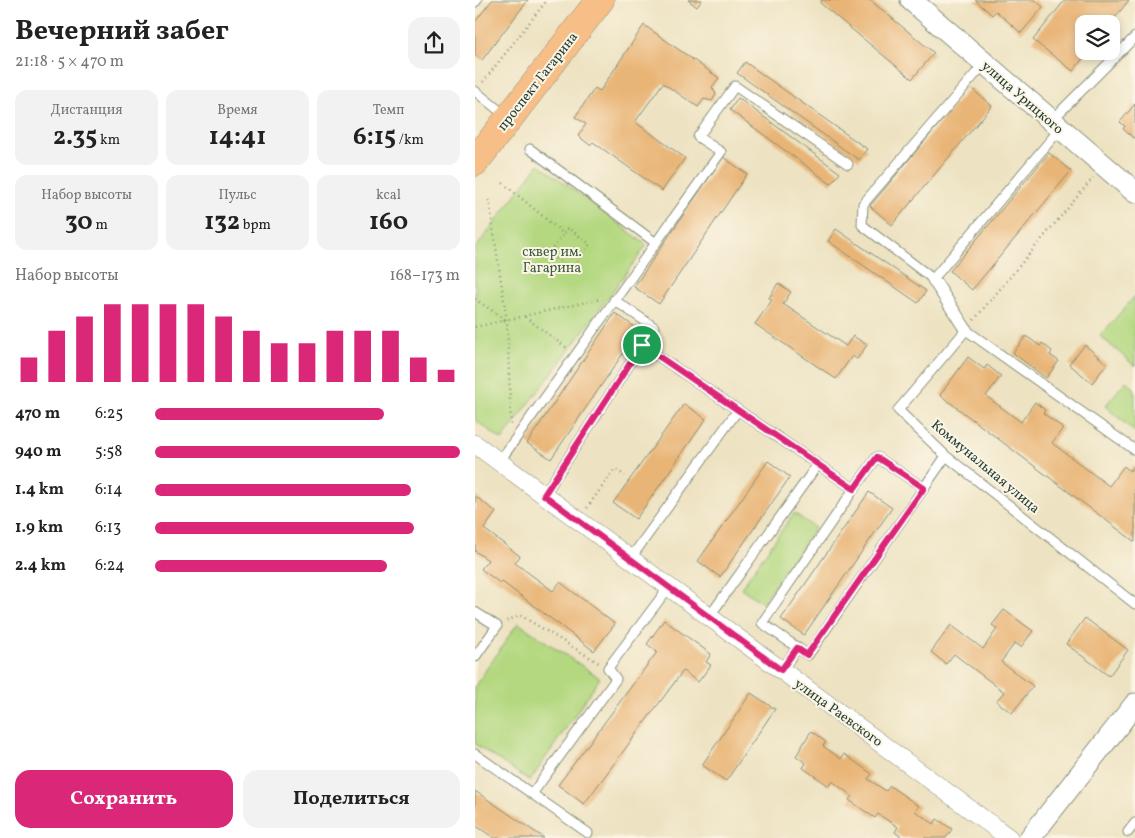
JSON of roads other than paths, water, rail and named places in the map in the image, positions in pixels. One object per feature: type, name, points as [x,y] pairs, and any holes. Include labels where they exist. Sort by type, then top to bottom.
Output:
[{"type":"main road","name":"проспект Гагарина","points":[[475,162],[600,0]]},
{"type":"street","name":"улица Урицкого","points":[[911,0],[1135,192]]},
{"type":"street","points":[[933,279],[966,330]]},
{"type":"street","name":"улица Раевского","points":[[475,444],[1009,838]]},
{"type":"street","points":[[1030,838],[1135,704]]},
{"type":"lane","points":[[984,64],[863,204],[862,225],[933,279],[1056,125],[1135,37]]},
{"type":"lane","points":[[499,462],[721,152],[699,137],[735,86],[848,164]]},
{"type":"lane","points":[[475,91],[508,118]]},
{"type":"lane","points":[[530,149],[656,243]]},
{"type":"lane","points":[[544,495],[654,327],[615,298]]},
{"type":"lane","points":[[966,330],[1135,450]]},
{"type":"lane","name":"Коммунальная улица","points":[[966,330],[898,410],[946,456],[1135,604]]},
{"type":"lane","points":[[642,345],[854,489]]},
{"type":"lane","points":[[630,558],[738,410]]},
{"type":"lane","points":[[924,488],[877,457],[761,623],[807,655],[924,488],[946,456]]},
{"type":"lane","points":[[709,617],[818,464]]},
{"type":"lane","points":[[532,794],[616,679],[607,668],[669,588]]},
{"type":"lane","points":[[475,612],[497,626],[475,657]]},
{"type":"lane","points":[[781,670],[797,648]]},
{"type":"lane","points":[[475,754],[588,833]]},
{"type":"lane","points":[[1128,832],[1135,823]]},
{"type":"park label","name":"сквер им. Гагарина","points":[[552,260]]}]
